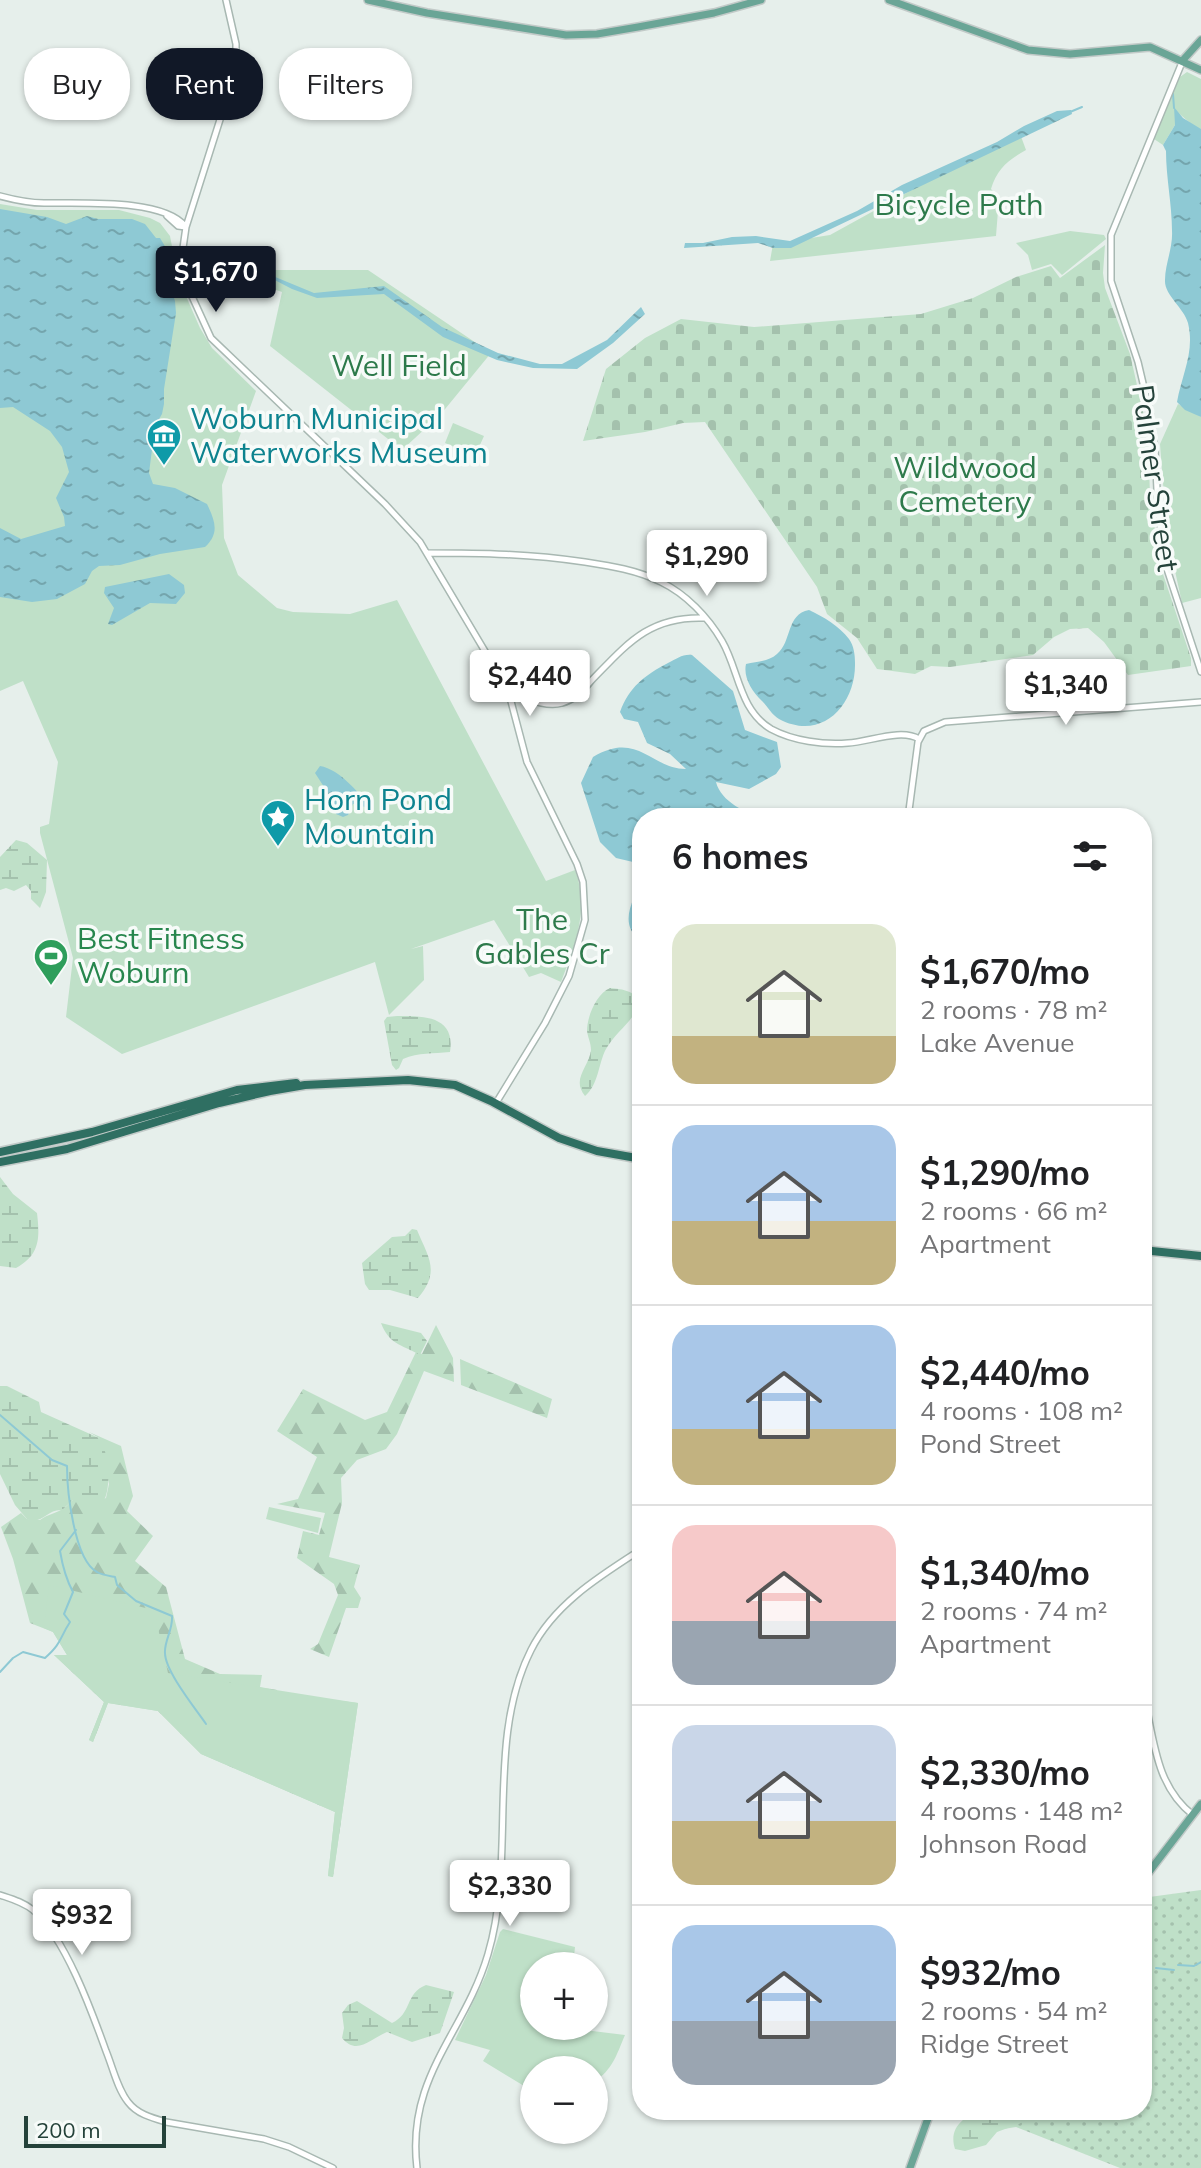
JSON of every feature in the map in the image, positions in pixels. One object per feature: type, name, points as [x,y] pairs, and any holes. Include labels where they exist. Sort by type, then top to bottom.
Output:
[{"type":"highway","points":[[0,1152],[305,1085],[433,1081],[461,1087],[559,1138],[597,1151],[632,1157]]},
{"type":"highway","points":[[0,1162],[90,1143],[164,1114]]},
{"type":"highway","points":[[17,1149],[19,1159]]},
{"type":"highway","points":[[1152,1251],[1201,1256]]},
{"type":"main road","points":[[368,0],[427,13],[574,35],[597,34],[693,17],[761,0]]},
{"type":"main road","points":[[889,0],[1028,50],[1070,54],[1150,47],[1201,70]]},
{"type":"main road","points":[[1183,60],[1201,40]]},
{"type":"main road","points":[[1152,1868],[1201,1804]]},
{"type":"main road","points":[[910,2168],[927,2120]]},
{"type":"street","points":[[226,0],[236,44],[236,73],[186,227],[182,270],[209,334],[407,525],[428,553],[509,692],[527,762],[577,864],[584,888],[585,913],[578,948],[562,991],[496,1104]]},
{"type":"street","name":"Palmer Street","points":[[1183,60],[1111,235],[1111,281],[1138,362],[1154,433],[1158,510],[1167,569],[1201,672]]},
{"type":"street","points":[[0,196],[45,203],[124,204],[166,216],[178,226],[186,227]]},
{"type":"street","points":[[428,553],[509,553],[615,567],[664,583],[705,618],[729,654],[747,704],[759,720],[770,728],[822,743],[847,743],[903,735],[919,739]]},
{"type":"street","points":[[509,692],[551,704],[562,703],[578,694],[641,633],[669,620],[705,618]]},
{"type":"street","points":[[909,808],[919,739],[927,729],[945,722],[1201,702]]},
{"type":"street","points":[[417,2168],[416,2126],[422,2092],[481,1974],[496,1922],[502,1886],[503,1800],[508,1742],[513,1702],[523,1667],[532,1647],[557,1613],[575,1596],[632,1556]]},
{"type":"street","points":[[1152,1728],[1165,1780],[1173,1797],[1193,1815]]},
{"type":"street","points":[[0,1895],[24,1903],[53,1933],[83,1993],[129,2104],[150,2117],[166,2122],[281,2144],[333,2168]]},
{"type":"green space","points":[[1187,72],[1201,79],[1201,129],[1175,110],[1175,125],[1163,145],[1154,139],[1180,77]]},
{"type":"green space","name":"Bicycle Path","points":[[1019,131],[1026,150],[1004,166],[991,189],[999,198],[996,236],[770,261],[773,244],[830,235]]},
{"type":"green space","name":"The Gables Cr","points":[[0,204],[37,210],[119,210],[160,223],[170,236],[178,278],[200,328],[212,348],[256,391],[222,485],[224,538],[238,575],[277,608],[293,612],[350,614],[397,600],[546,881],[575,870],[581,913],[576,941],[561,982],[541,973],[529,977],[494,920],[411,949],[423,946],[424,980],[389,1015],[375,962],[122,1054],[66,1017],[73,958],[40,833],[40,827],[49,824],[58,762],[23,681],[0,691]]},
{"type":"green space","points":[[1070,231],[1104,235],[1106,239],[1062,275],[1051,264],[1032,270],[1028,255],[1016,243]]},
{"type":"green space","name":"Wildwood Cemetery","points":[[1105,245],[1105,288],[1130,354],[1148,434],[1150,496],[1160,565],[1191,666],[1128,675],[1104,642],[1088,628],[1070,629],[1054,637],[1033,655],[950,667],[931,666],[915,674],[877,669],[857,638],[827,614],[817,587],[705,422],[583,441],[606,369],[645,338],[681,319],[754,327],[921,314],[973,298],[1016,277],[1051,266],[1060,278]]},
{"type":"green space","name":"Well Field","points":[[257,270],[368,270],[491,353],[441,414],[402,450],[270,346],[282,292],[247,280]]},
{"type":"green space","points":[[1178,404],[1201,417],[1201,598],[1182,603],[1167,534],[1160,444]]},
{"type":"green space","points":[[453,423],[484,436],[475,456],[445,443]]},
{"type":"green space","points":[[16,840],[27,843],[47,860],[46,892],[40,908],[31,899],[31,891],[26,885],[14,891],[6,888],[0,890],[0,857]]},
{"type":"green space","points":[[610,988],[632,994],[632,1018],[606,1049],[593,1086],[585,1096],[580,1078],[591,1050],[587,1031],[589,1019],[593,1006]]},
{"type":"green space","points":[[417,1016],[442,1024],[448,1031],[450,1052],[420,1054],[403,1059],[396,1070],[392,1065],[384,1021],[387,1017]]},
{"type":"green space","points":[[0,1177],[13,1194],[37,1213],[37,1245],[30,1257],[16,1268],[0,1266]]},
{"type":"green space","points":[[412,1229],[417,1230],[431,1272],[418,1298],[390,1290],[369,1290],[362,1263],[392,1237],[405,1236]]},
{"type":"green space","points":[[381,1323],[421,1333],[427,1341],[420,1355],[392,1339]]},
{"type":"green space","points":[[436,1325],[453,1358],[454,1382],[424,1371],[397,1434],[386,1449],[357,1460],[341,1478],[342,1503],[329,1557],[360,1565],[354,1587],[361,1598],[358,1608],[346,1608],[329,1657],[310,1649],[318,1644],[338,1595],[334,1584],[297,1558],[303,1531],[319,1535],[325,1513],[277,1504],[298,1499],[317,1457],[277,1431],[303,1389],[365,1420],[387,1412],[416,1352],[422,1354]]},
{"type":"green space","points":[[460,1359],[552,1399],[547,1418],[461,1385]]},
{"type":"green space","points":[[0,1386],[7,1386],[39,1402],[41,1412],[99,1438],[108,1470],[108,1488],[103,1502],[73,1500],[62,1510],[37,1520],[27,1519],[15,1505],[0,1474]]},
{"type":"green space","points":[[89,1432],[121,1446],[133,1496],[127,1511],[153,1536],[135,1561],[166,1587],[185,1659],[220,1674],[262,1675],[260,1687],[277,1690],[276,1693],[358,1703],[333,1877],[328,1876],[335,1812],[201,1754],[158,1711],[108,1703],[93,1742],[89,1740],[104,1702],[54,1655],[67,1655],[53,1632],[30,1623],[1,1527],[21,1513],[27,1519],[40,1520],[61,1510],[74,1499],[96,1501],[106,1498],[109,1484],[99,1438]]},
{"type":"green space","points":[[269,1507],[321,1518],[318,1533],[266,1519]]},
{"type":"green space","points":[[49,1585],[154,1610],[168,1673],[358,1703],[333,1877],[328,1876],[335,1812],[201,1754],[158,1711],[108,1703],[93,1742],[89,1740],[104,1702],[54,1655],[67,1655],[53,1632],[44,1628]]},
{"type":"green space","points":[[1201,1890],[1201,2168],[1120,2168],[1016,2127],[979,2133],[962,2126],[965,2120],[1152,2120],[1152,1897]]},
{"type":"green space","points":[[503,1929],[575,1947],[574,1952],[520,1952],[520,2040],[608,2040],[608,2033],[625,2035],[608,2069],[608,2056],[520,2056],[520,2083],[483,2061],[490,2050],[455,2040],[486,1975]]},
{"type":"green space","points":[[426,1985],[454,1992],[440,2033],[412,2042],[387,2032],[358,2046],[342,2038],[342,2013],[348,2005],[357,2001],[392,2023],[403,2014],[415,1993]]},
{"type":"green space","points":[[963,2120],[1026,2120],[997,2132],[986,2145],[965,2151],[955,2149],[953,2142]]},
{"type":"water","points":[[1174,107],[1183,118],[1201,129],[1201,417],[1185,410],[1177,402],[1189,353],[1190,334],[1186,317],[1168,291],[1165,280],[1172,231],[1163,145],[1175,125]]},
{"type":"water","points":[[1071,110],[1072,114],[791,248],[773,248],[758,243],[684,248],[685,243],[732,237],[756,236],[790,241],[857,211],[902,185],[997,142],[1024,126],[1057,111]]},
{"type":"water","points":[[0,209],[47,217],[66,224],[87,216],[132,219],[145,224],[156,238],[160,238],[170,262],[167,276],[176,313],[164,404],[155,426],[149,473],[153,484],[175,488],[207,504],[215,527],[213,537],[205,547],[160,554],[120,565],[99,566],[92,571],[85,584],[57,599],[32,602],[0,597],[0,528],[21,539],[65,526],[56,498],[69,472],[62,447],[50,431],[13,407],[0,408]]},
{"type":"water","points":[[265,275],[314,293],[384,286],[442,327],[498,353],[540,364],[562,364],[607,340],[641,307],[645,314],[613,343],[577,369],[533,368],[497,360],[443,337],[384,294],[317,298]]},
{"type":"water","points":[[169,574],[184,585],[185,593],[176,604],[150,603],[112,625],[108,624],[114,608],[104,593],[105,587]]},
{"type":"water","points":[[809,610],[845,634],[851,642],[855,663],[850,693],[843,705],[834,715],[809,726],[795,725],[774,715],[752,689],[745,669],[746,664],[774,657],[782,649],[796,617]]},
{"type":"water","points":[[685,655],[692,655],[733,691],[745,730],[777,742],[781,767],[776,774],[749,789],[716,782],[723,795],[739,808],[632,808],[632,862],[616,858],[600,842],[581,783],[593,757],[622,747],[686,769],[670,754],[647,743],[638,722],[624,719],[620,712],[628,695],[645,677]]},
{"type":"water","points":[[320,766],[342,777],[373,811],[353,804],[348,815],[343,817],[336,814],[328,793],[315,773]]},
{"type":"water","points":[[632,902],[632,933],[629,922]]},
{"type":"waterway","points":[[1173,94],[1174,108]]},
{"type":"waterway","points":[[1070,112],[1082,107]]},
{"type":"waterway","points":[[192,282],[205,281],[218,275],[265,275]]},
{"type":"waterway","points":[[171,288],[181,286]]},
{"type":"waterway","points":[[0,1415],[52,1460],[67,1466],[73,1524],[89,1565],[99,1573],[115,1577],[117,1585],[136,1601],[172,1616],[165,1649],[166,1661],[206,1724]]},
{"type":"waterway","points":[[0,1672],[23,1652],[45,1658],[70,1622],[64,1614],[73,1592],[60,1551],[76,1530]]},
{"type":"waterway","points":[[1178,1965],[1194,1966],[1201,1962]]},
{"type":"waterway","points":[[1156,1968],[1174,1970]]},
{"type":"place","name":"Woburn Municipal Waterworks Museum","points":[[164,467]]},
{"type":"place","name":"Horn Pond Mountain","points":[[278,848]]},
{"type":"place","name":"Best Fitness Woburn","points":[[51,987]]}]
